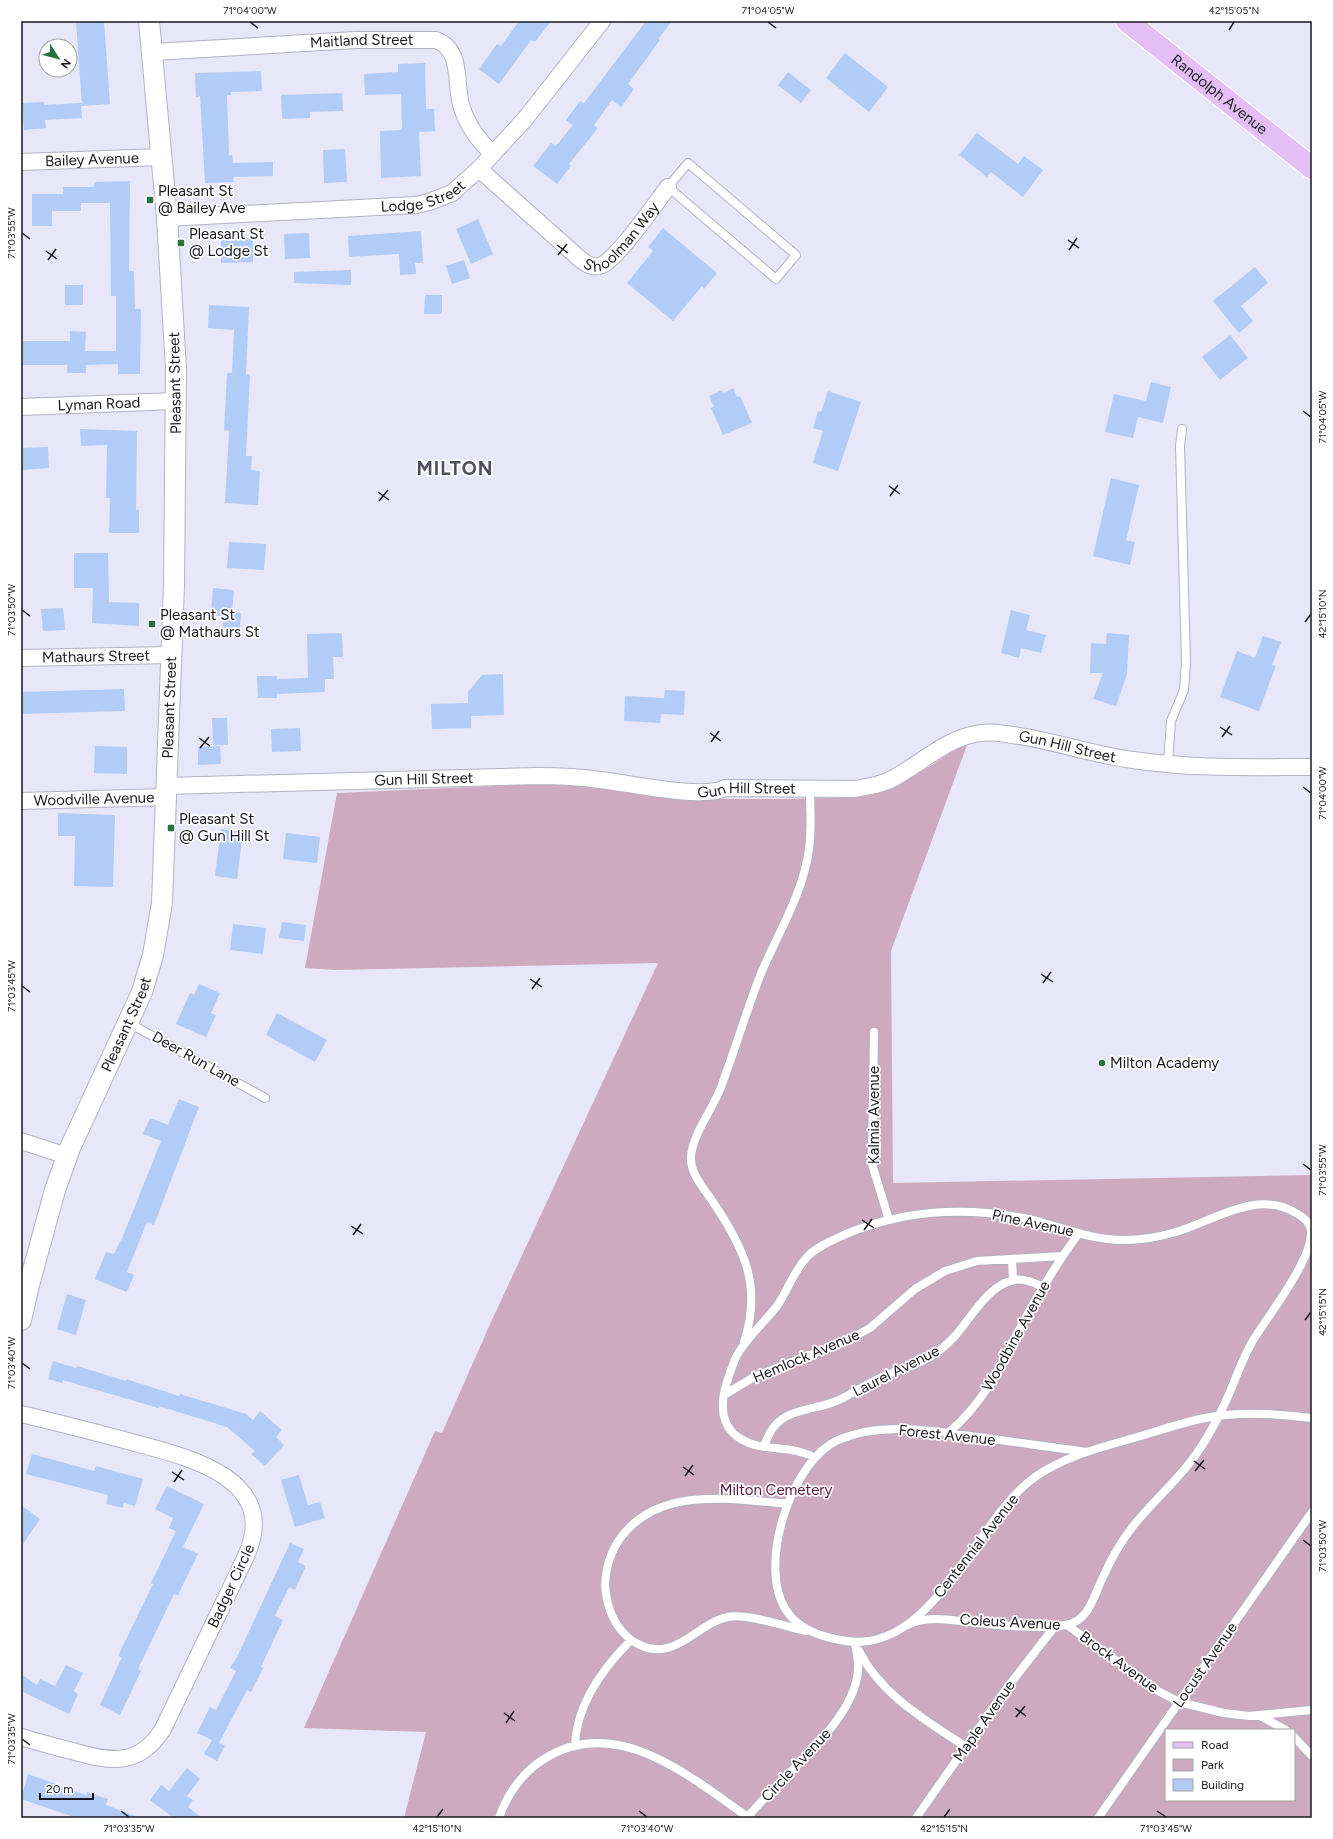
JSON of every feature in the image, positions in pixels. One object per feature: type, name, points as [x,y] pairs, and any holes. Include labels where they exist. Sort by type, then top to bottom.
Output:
[{"type":"main road","name":"Randolph Avenue","points":[[1127,21],[1312,168]]},
{"type":"street","name":"Pleasant Street","points":[[21,1319],[48,1210],[67,1156],[128,1022],[148,974],[160,921],[164,884],[170,655],[174,585],[176,401],[174,308],[153,52],[149,21]]},
{"type":"street","name":"Lodge Street","points":[[167,218],[416,205],[430,202],[452,193],[479,169],[537,104],[602,21]]},
{"type":"street","name":"Maitland Street","points":[[153,52],[356,40],[436,40],[448,46],[451,50],[455,63],[459,96],[465,117],[476,136],[493,154]]},
{"type":"street","name":"Bailey Avenue","points":[[21,162],[162,157]]},
{"type":"street","name":"Shoolman Way","points":[[479,169],[580,259],[591,266],[602,265],[614,255],[668,187]]},
{"type":"street","name":"Lyman Road","points":[[21,407],[176,401]]},
{"type":"street","name":"Mathaurs Street","points":[[21,658],[170,655]]},
{"type":"street","name":"Gun Hill Street","points":[[166,791],[538,776],[600,780],[691,791],[719,791],[725,788],[855,789],[876,785],[899,775],[953,742],[974,734],[985,732],[1029,737],[1117,758],[1168,763],[1242,767],[1312,766]]},
{"type":"street","name":"Woodville Avenue","points":[[21,801],[166,791]]},
{"type":"street","points":[[21,1141],[67,1156]]},
{"type":"street","name":"Badger Circle","points":[[21,1414],[180,1455],[201,1464],[221,1474],[238,1488],[250,1504],[255,1522],[254,1533],[247,1554],[164,1729],[150,1746],[130,1757],[116,1760],[105,1760],[21,1737]]},
{"type":"lane","points":[[688,163],[796,255],[776,279],[668,187],[688,163]]},
{"type":"lane","points":[[1168,763],[1171,721],[1184,690],[1186,663],[1180,446],[1182,429]]},
{"type":"lane","points":[[743,1345],[752,1308],[752,1294],[747,1268],[732,1232],[694,1174],[691,1158],[695,1141],[722,1084],[763,968],[801,884],[809,849],[810,789]]},
{"type":"lane","name":"Deer Run Lane","points":[[128,1022],[265,1098]]},
{"type":"lane","name":"Kalmia Avenue","points":[[874,1032],[872,1164],[889,1220]]},
{"type":"lane","name":"Pine Avenue","points":[[815,1458],[792,1449],[764,1447],[744,1441],[729,1429],[725,1423],[722,1410],[724,1395],[731,1371],[743,1345],[774,1310],[808,1256],[826,1243],[889,1220],[938,1212],[988,1213],[1033,1220],[1079,1233],[1114,1240],[1149,1238],[1174,1232],[1247,1206],[1265,1203],[1283,1206],[1299,1215],[1309,1224],[1310,1229],[1309,1243],[1303,1260],[1290,1285],[1253,1340],[1219,1416]]},
{"type":"lane","name":"Woodbine Avenue","points":[[948,1433],[972,1410],[994,1379],[1043,1287],[1062,1256],[1079,1233]]},
{"type":"lane","name":"Hemlock Avenue","points":[[724,1395],[760,1374],[848,1340],[879,1322],[915,1289],[945,1271],[977,1261],[1062,1256]]},
{"type":"lane","points":[[1012,1260],[1013,1280],[1026,1280],[1043,1287]]},
{"type":"lane","name":"Laurel Avenue","points":[[764,1447],[772,1429],[787,1415],[802,1409],[840,1399],[883,1376],[932,1355],[950,1342],[981,1303],[998,1288],[1013,1280]]},
{"type":"lane","name":"Centennial Avenue","points":[[815,1458],[788,1504],[782,1519],[776,1548],[776,1583],[778,1594],[786,1611],[799,1624],[814,1633],[855,1643],[876,1640],[907,1624],[932,1603],[950,1583],[990,1524],[1013,1496],[1032,1479],[1055,1464],[1087,1452],[1186,1423],[1219,1416],[1266,1414],[1312,1418]]},
{"type":"lane","name":"Coleus Avenue","points":[[907,1624],[931,1618],[991,1624],[1055,1626],[1075,1623],[1086,1613],[1106,1570],[1125,1537],[1190,1463],[1219,1416]]},
{"type":"lane","name":"Forest Avenue","points":[[815,1458],[828,1445],[849,1436],[898,1429],[948,1433],[1087,1452]]},
{"type":"lane","points":[[788,1504],[721,1497],[700,1499],[659,1509],[638,1520],[629,1528],[616,1545],[610,1556],[607,1568],[606,1592],[611,1613],[616,1623],[631,1640],[648,1648],[670,1648],[690,1638],[714,1622],[729,1616],[745,1617],[814,1633]]},
{"type":"lane","name":"Locust Avenue","points":[[1098,1818],[1312,1512]]},
{"type":"lane","name":"Brock Avenue","points":[[1068,1625],[1158,1690],[1179,1702],[1235,1715],[1260,1716],[1312,1710]]},
{"type":"lane","name":"Maple Avenue","points":[[916,1818],[1008,1688],[1055,1626]]},
{"type":"lane","points":[[575,1746],[577,1724],[591,1691],[606,1667],[631,1640]]},
{"type":"lane","points":[[855,1643],[870,1669],[890,1692],[913,1711],[966,1747]]},
{"type":"lane","name":"Circle Avenue","points":[[499,1818],[513,1789],[529,1770],[552,1754],[585,1744],[620,1745],[644,1752],[670,1764],[747,1818],[772,1789],[817,1745],[844,1709],[857,1679],[858,1670],[855,1643]]},
{"type":"lane","points":[[1260,1716],[1284,1729]]},
{"type":"lane","points":[[1295,1738],[1312,1756]]},
{"type":"green space","name":"Milton Cemetery","points":[[967,745],[891,951],[893,1183],[1312,1175],[1312,1818],[404,1818],[426,1732],[304,1728],[435,1431],[442,1433],[491,1322],[658,963],[335,970],[305,968],[337,793],[518,785],[590,785],[688,799],[858,797],[871,795],[897,785],[956,749]]},
{"type":"building","points":[[76,21],[104,21],[110,104],[82,106]]},
{"type":"building","points":[[519,21],[551,21],[535,42],[531,40],[499,84],[479,69],[497,44],[501,46]]},
{"type":"building","points":[[646,21],[672,21],[628,84],[634,89],[621,107],[612,100],[594,125],[598,128],[569,164],[571,166],[557,184],[533,166],[551,143],[556,146],[573,125],[566,120],[580,101],[584,103]]},
{"type":"building","points":[[845,53],[888,87],[869,112],[826,78]]},
{"type":"building","points":[[425,63],[426,109],[434,109],[435,131],[419,132],[421,176],[381,178],[380,131],[402,130],[401,94],[365,95],[364,74],[398,72],[398,64]]},
{"type":"building","points":[[261,71],[262,91],[231,92],[231,95],[227,95],[229,155],[232,155],[233,163],[273,162],[273,176],[233,177],[234,182],[205,183],[200,96],[196,97],[195,73]]},
{"type":"building","points":[[788,72],[811,90],[801,103],[778,85]]},
{"type":"building","points":[[342,93],[343,111],[310,112],[310,118],[282,119],[281,95]]},
{"type":"building","points":[[44,102],[44,105],[81,103],[82,118],[45,120],[46,128],[24,130],[22,103]]},
{"type":"building","points":[[977,133],[1018,164],[1024,156],[1043,170],[1023,197],[991,172],[987,177],[959,155]]},
{"type":"building","points":[[345,149],[347,182],[324,183],[323,150]]},
{"type":"building","points":[[130,181],[129,271],[134,271],[135,309],[141,309],[140,374],[118,374],[118,364],[86,365],[86,373],[67,373],[67,365],[21,365],[21,341],[70,341],[70,331],[86,332],[85,351],[116,351],[116,296],[111,296],[110,203],[81,203],[81,211],[52,211],[52,226],[32,226],[32,194],[63,194],[63,187],[94,187],[94,182]]},
{"type":"building","points":[[478,219],[493,254],[471,264],[456,229]]},
{"type":"building","points":[[663,228],[717,273],[704,289],[702,286],[673,321],[627,283],[653,251],[648,247]]},
{"type":"building","points":[[421,231],[423,263],[415,263],[416,274],[400,275],[399,254],[349,257],[348,236]]},
{"type":"building","points":[[309,233],[310,258],[285,259],[284,234]]},
{"type":"building","points":[[253,238],[253,262],[221,263],[221,239]]},
{"type":"building","points":[[464,260],[470,278],[452,284],[446,266]]},
{"type":"building","points":[[1255,267],[1268,283],[1241,306],[1253,321],[1239,333],[1213,301]]},
{"type":"building","points":[[351,270],[351,285],[294,283],[294,272]]},
{"type":"building","points":[[65,285],[83,285],[83,305],[65,305]]},
{"type":"building","points":[[425,295],[442,295],[442,314],[424,314]]},
{"type":"building","points":[[209,305],[249,307],[246,374],[250,374],[246,456],[252,456],[251,470],[260,471],[258,505],[225,503],[229,431],[224,430],[227,373],[232,373],[234,330],[208,328]]},
{"type":"building","points":[[1230,335],[1248,358],[1220,380],[1202,357]]},
{"type":"building","points":[[1151,382],[1171,387],[1163,423],[1138,417],[1133,438],[1105,432],[1114,394],[1146,401]]},
{"type":"building","points":[[733,388],[737,397],[740,396],[752,423],[723,435],[711,408],[714,407],[709,396],[722,390],[723,393]]},
{"type":"building","points":[[828,391],[861,402],[838,471],[813,463],[823,431],[813,428],[818,411],[821,412]]},
{"type":"building","points":[[80,429],[137,431],[136,510],[139,510],[139,533],[109,533],[110,498],[106,498],[107,445],[81,446]]},
{"type":"building","points":[[48,447],[49,468],[21,470],[21,448]]},
{"type":"building","points":[[1111,478],[1139,485],[1126,540],[1135,542],[1130,565],[1093,556]]},
{"type":"building","points":[[229,542],[266,544],[264,570],[227,568]]},
{"type":"building","points":[[74,553],[108,553],[109,602],[139,603],[139,626],[92,623],[93,588],[74,588]]},
{"type":"building","points":[[213,588],[234,590],[232,613],[241,613],[240,629],[223,628],[223,616],[211,615]]},
{"type":"building","points":[[63,608],[65,630],[43,631],[41,609]]},
{"type":"building","points":[[1011,610],[1030,615],[1026,630],[1046,635],[1041,653],[1021,648],[1019,658],[1001,653]]},
{"type":"building","points":[[342,633],[343,657],[333,657],[334,679],[325,679],[325,692],[277,694],[277,698],[258,698],[257,676],[277,676],[277,679],[308,678],[307,634]]},
{"type":"building","points":[[1107,633],[1129,635],[1127,674],[1116,706],[1093,699],[1103,673],[1090,673],[1091,643],[1106,644]]},
{"type":"building","points":[[1263,636],[1281,642],[1272,665],[1276,666],[1259,711],[1220,697],[1237,651],[1255,658]]},
{"type":"building","points":[[503,674],[504,715],[471,716],[471,728],[432,729],[431,704],[468,703],[468,692],[482,675]]},
{"type":"building","points":[[124,689],[125,711],[21,714],[21,692]]},
{"type":"building","points":[[665,690],[685,691],[684,715],[661,714],[660,723],[624,721],[625,696],[664,698]]},
{"type":"building","points":[[212,718],[227,718],[228,745],[213,745]]},
{"type":"building","points":[[300,728],[301,751],[272,752],[271,729]]},
{"type":"building","points":[[95,746],[127,747],[127,774],[94,773]]},
{"type":"building","points":[[220,746],[221,764],[198,765],[198,747]]},
{"type":"building","points":[[58,813],[115,815],[113,887],[74,886],[75,836],[58,836]]},
{"type":"building","points":[[221,829],[243,832],[237,879],[215,876]]},
{"type":"building","points":[[286,833],[320,837],[317,863],[283,859]]},
{"type":"building","points":[[282,922],[306,925],[304,941],[279,938]]},
{"type":"building","points":[[233,924],[266,928],[263,954],[230,950]]},
{"type":"building","points":[[199,984],[220,993],[211,1013],[216,1015],[206,1037],[176,1024],[190,993],[194,995]]},
{"type":"building","points":[[277,1013],[327,1040],[315,1062],[266,1035]]},
{"type":"building","points":[[179,1099],[199,1107],[154,1225],[147,1222],[127,1272],[134,1275],[127,1292],[95,1279],[106,1252],[114,1254],[123,1236],[161,1141],[143,1134],[150,1118],[168,1125]]},
{"type":"building","points":[[67,1294],[86,1300],[76,1335],[57,1329]]},
{"type":"building","points":[[53,1361],[76,1368],[77,1366],[126,1381],[126,1379],[179,1396],[180,1394],[246,1414],[253,1420],[260,1411],[282,1430],[276,1437],[284,1445],[265,1466],[251,1454],[255,1451],[227,1427],[159,1406],[158,1408],[63,1380],[62,1383],[48,1379]]},
{"type":"building","points":[[32,1454],[94,1471],[96,1466],[143,1479],[135,1506],[124,1503],[123,1508],[106,1504],[108,1495],[26,1474]]},
{"type":"building","points":[[299,1475],[308,1505],[320,1502],[325,1518],[295,1527],[281,1480]]},
{"type":"building","points":[[167,1486],[204,1504],[183,1547],[198,1554],[178,1595],[174,1594],[138,1669],[141,1671],[120,1715],[100,1705],[122,1657],[118,1656],[153,1584],[151,1583],[176,1531],[169,1528],[173,1518],[155,1509]]},
{"type":"building","points":[[21,1505],[40,1519],[21,1547]]},
{"type":"building","points":[[290,1543],[304,1549],[298,1562],[306,1566],[295,1590],[289,1587],[275,1616],[283,1620],[261,1667],[263,1668],[251,1692],[247,1690],[219,1743],[225,1746],[217,1761],[204,1754],[212,1740],[197,1733],[210,1707],[216,1710],[236,1671],[230,1668],[238,1655]]},
{"type":"building","points":[[66,1665],[83,1673],[74,1691],[78,1694],[69,1714],[21,1691],[21,1674],[37,1685],[40,1679],[55,1686]]},
{"type":"building","points":[[187,1768],[200,1779],[187,1796],[193,1800],[188,1807],[202,1818],[174,1818],[150,1800],[161,1785],[169,1791]]},
{"type":"building","points":[[28,1774],[86,1795],[87,1792],[108,1799],[106,1805],[135,1816],[135,1818],[77,1818],[21,1799]]},
{"type":"place","name":"Pleasant St @ Bailey Ave","points":[[150,200]]},
{"type":"place","name":"Pleasant St @ Lodge St","points":[[181,243]]},
{"type":"place","name":"Pleasant St @ Mathaurs St","points":[[152,624]]},
{"type":"place","name":"Pleasant St @ Gun Hill St","points":[[171,828]]},
{"type":"place","name":"Milton Academy","points":[[1102,1063]]},
{"type":"district","name":"MILTON","points":[[455,468]]}]
